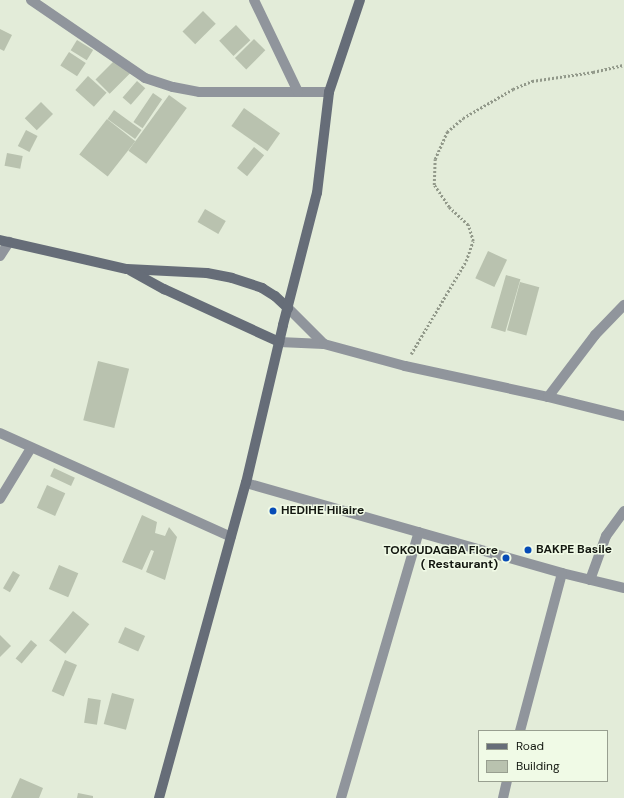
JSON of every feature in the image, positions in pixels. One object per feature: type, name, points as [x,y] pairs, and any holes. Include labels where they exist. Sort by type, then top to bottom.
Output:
[{"type":"street","points":[[31,0],[145,78],[173,87],[200,92],[329,92]]},
{"type":"street","points":[[254,0],[298,92]]},
{"type":"street","points":[[159,798],[246,482],[279,342],[317,193],[329,92],[360,0]]},
{"type":"street","points":[[0,256],[4,241],[127,269],[207,273],[232,278],[262,288],[275,296],[324,344]]},
{"type":"street","points":[[127,269],[164,289],[279,342],[324,344],[405,366],[548,397],[624,416]]},
{"type":"street","points":[[548,397],[595,335],[624,305]]},
{"type":"street","points":[[0,433],[231,537]]},
{"type":"street","points":[[0,499],[31,448]]},
{"type":"street","points":[[246,482],[562,573],[624,588]]},
{"type":"street","points":[[590,580],[606,536],[624,511]]},
{"type":"street","points":[[341,798],[419,532]]},
{"type":"street","points":[[520,730],[562,573]]},
{"type":"street","points":[[503,798],[507,782]]},
{"type":"path","points":[[405,366],[466,261],[473,241],[468,225],[449,207],[434,185],[435,159],[447,132],[463,118],[513,88],[532,81],[593,72],[624,65]]},
{"type":"building","points":[[203,11],[216,24],[195,44],[182,32]]},
{"type":"building","points":[[236,25],[250,40],[234,56],[219,41]]},
{"type":"building","points":[[0,29],[12,35],[4,51],[0,49]]},
{"type":"building","points":[[254,39],[265,50],[246,69],[235,58]]},
{"type":"building","points":[[77,40],[93,50],[87,60],[71,50]]},
{"type":"building","points":[[69,52],[86,63],[77,76],[60,65]]},
{"type":"building","points":[[116,59],[130,73],[110,94],[95,80]]},
{"type":"building","points":[[88,76],[107,93],[94,107],[75,90]]},
{"type":"building","points":[[137,81],[145,88],[131,105],[123,98]]},
{"type":"building","points":[[153,93],[162,99],[143,128],[133,122]]},
{"type":"building","points":[[169,95],[187,108],[146,164],[128,151]]},
{"type":"building","points":[[41,102],[53,114],[37,130],[25,118]]},
{"type":"building","points":[[244,108],[280,133],[267,151],[231,126]]},
{"type":"building","points":[[114,110],[142,130],[135,139],[108,119]]},
{"type":"building","points":[[107,119],[135,141],[108,177],[79,154]]},
{"type":"building","points":[[26,130],[38,136],[29,152],[18,146]]},
{"type":"building","points":[[254,147],[264,155],[247,176],[237,168]]},
{"type":"building","points":[[7,153],[23,156],[20,169],[5,166]]},
{"type":"building","points":[[205,209],[226,221],[218,234],[198,222]]},
{"type":"building","points":[[488,251],[507,260],[494,287],[475,278]]},
{"type":"building","points":[[506,275],[520,279],[505,332],[491,328]]},
{"type":"building","points":[[520,282],[539,287],[526,335],[507,330]]},
{"type":"building","points":[[98,361],[129,369],[114,428],[83,420]]},
{"type":"building","points":[[54,468],[75,478],[71,486],[50,476]]},
{"type":"building","points":[[47,485],[65,493],[55,516],[37,508]]},
{"type":"building","points":[[142,515],[157,522],[155,533],[165,536],[169,527],[177,537],[165,580],[146,572],[154,551],[151,550],[142,570],[122,562]]},
{"type":"building","points":[[59,565],[78,573],[68,597],[49,589]]},
{"type":"building","points":[[13,571],[20,575],[10,592],[3,588]]},
{"type":"building","points":[[73,611],[89,624],[65,654],[49,641]]},
{"type":"building","points":[[125,627],[145,636],[138,651],[118,643]]},
{"type":"building","points":[[0,635],[11,646],[0,657]]},
{"type":"building","points":[[31,640],[37,645],[22,664],[16,658]]},
{"type":"building","points":[[65,660],[77,665],[64,696],[52,691]]},
{"type":"building","points":[[112,693],[134,699],[126,730],[104,724]]},
{"type":"building","points":[[88,698],[101,700],[97,725],[84,723]]},
{"type":"building","points":[[20,778],[43,788],[39,798],[11,798]]},
{"type":"building","points":[[78,793],[93,796],[93,798],[77,798]]},
{"type":"place","name":"HEDIHE Hilaire","points":[[273,511]]},
{"type":"place","name":"BAKPE Basile","points":[[528,550]]},
{"type":"place","name":"TOKOUDAGBA Flore ( Restaurant)","points":[[506,558]]}]
